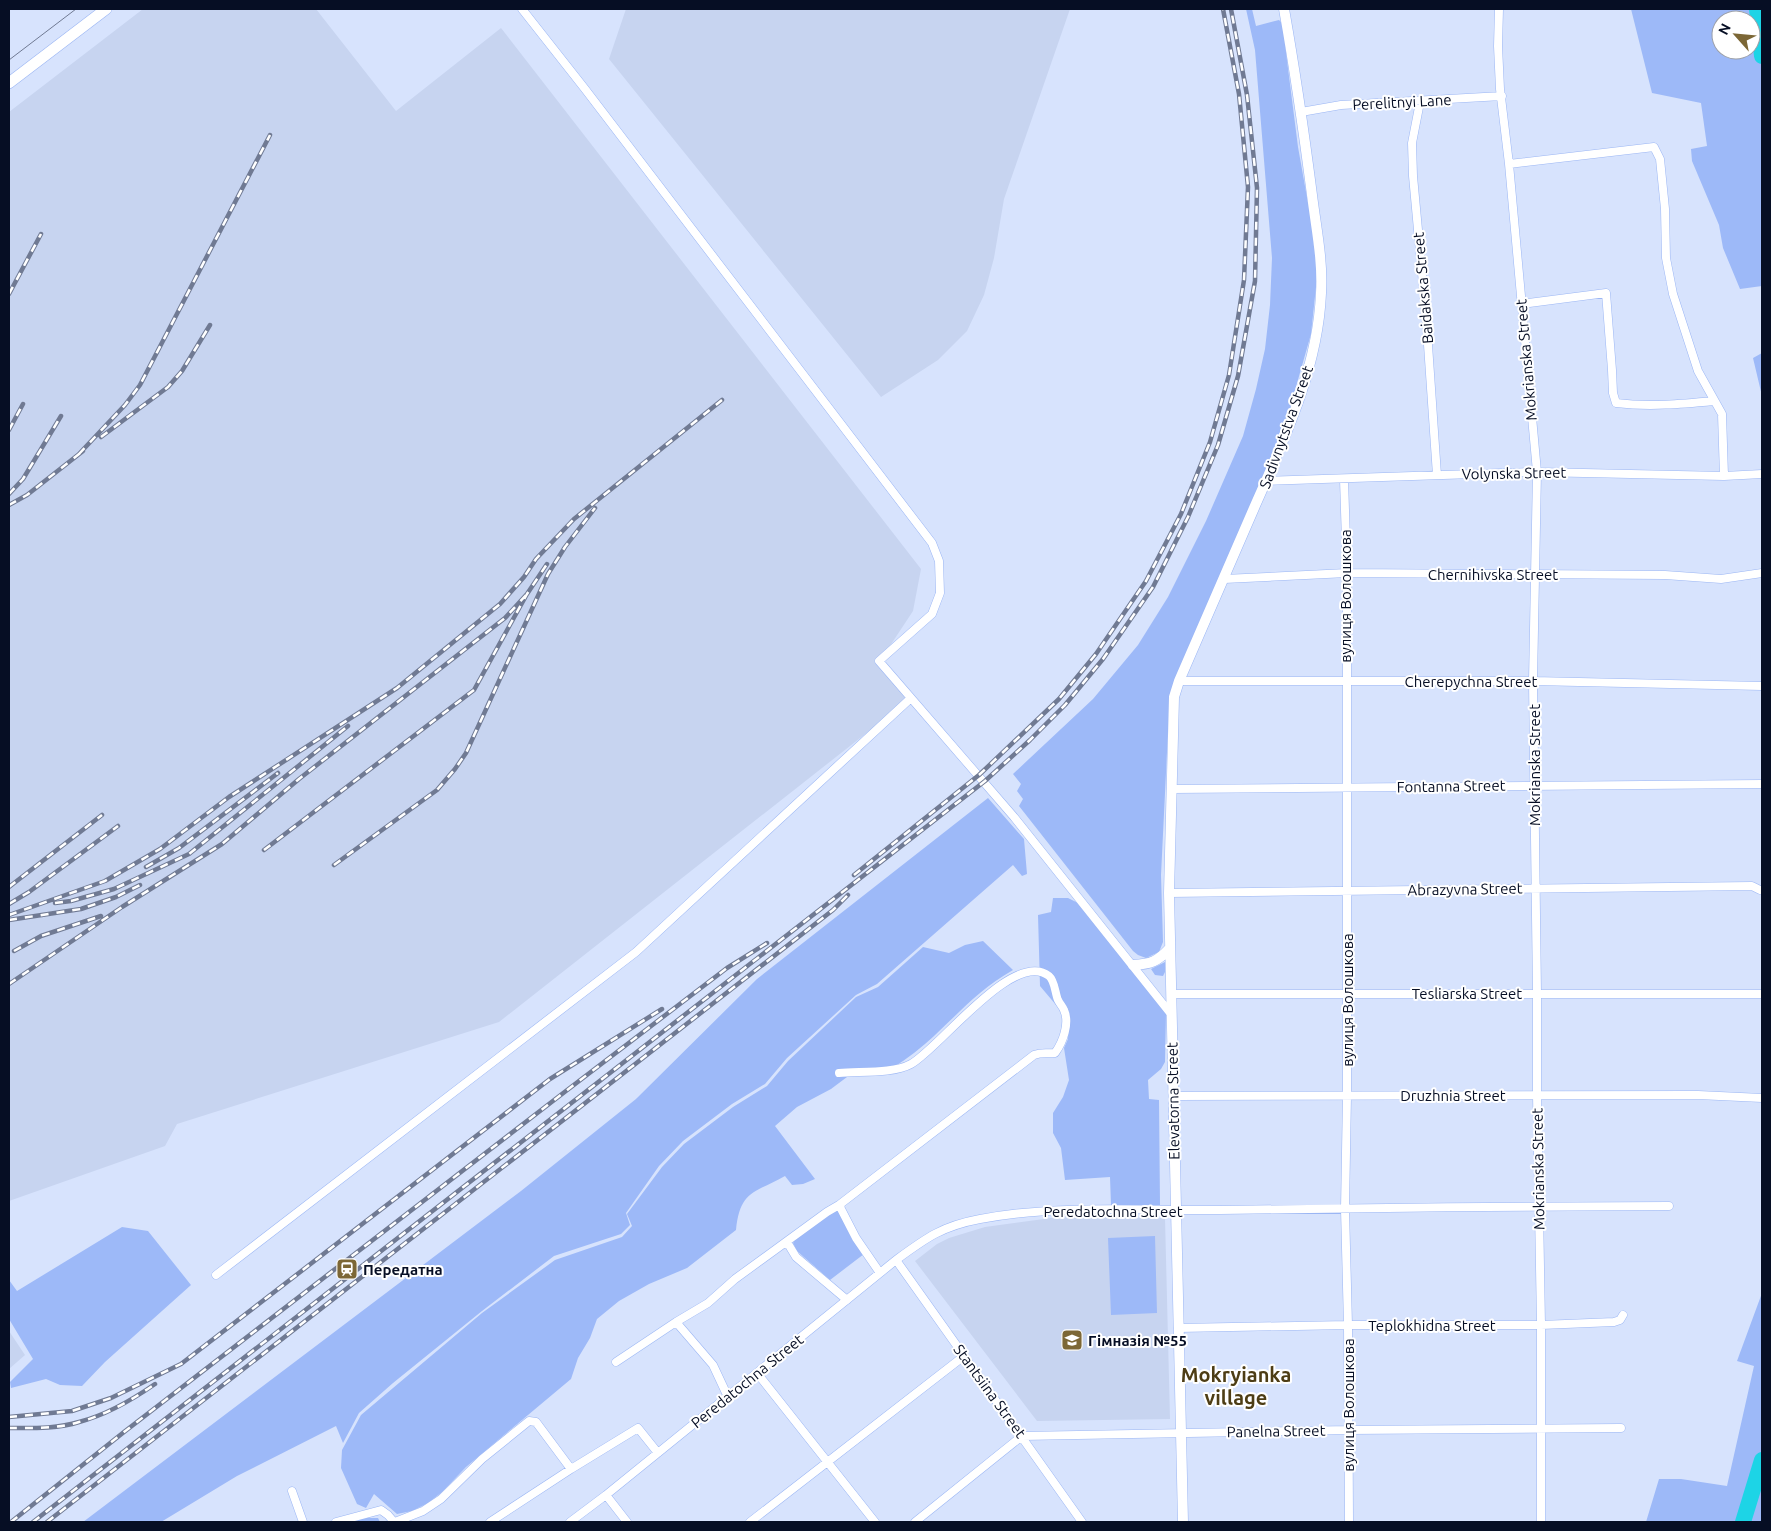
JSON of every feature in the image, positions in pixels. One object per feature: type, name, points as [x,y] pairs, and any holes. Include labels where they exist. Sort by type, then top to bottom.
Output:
[{"type":"main road","points":[[9,83],[106,9]]},
{"type":"street","points":[[522,9],[586,89],[932,544],[939,561],[940,593],[932,614],[879,661],[996,794],[1171,1014]]},
{"type":"street","name":"Sadivnytstva Street","points":[[1180,681],[1296,407],[1309,369],[1317,334],[1321,293],[1320,250],[1301,112],[1284,9]]},
{"type":"street","name":"Mokrianska Street","points":[[1499,9],[1500,89],[1509,164],[1537,472],[1533,681],[1537,993],[1536,1094],[1541,1325],[1541,1522]]},
{"type":"street","name":"Perelitnyi Lane","points":[[1301,112],[1340,105],[1502,96]]},
{"type":"street","name":"Baidakska Street","points":[[1420,102],[1412,143],[1413,176],[1426,316],[1437,475]]},
{"type":"street","points":[[1509,164],[1654,147],[1660,159],[1665,209],[1666,258],[1673,294],[1698,370],[1722,414],[1724,476]]},
{"type":"street","points":[[1521,304],[1606,294],[1613,393],[1616,403],[1632,405],[1714,401]]},
{"type":"street","name":"Volynska Street","points":[[1266,481],[1537,472],[1724,476],[1762,474]]},
{"type":"street","name":"вулиця Волошкова","points":[[1344,479],[1347,573],[1345,682],[1347,994],[1345,1209],[1348,1325],[1349,1522]]},
{"type":"street","name":"Chernihivska Street","points":[[1224,579],[1347,573],[1665,575],[1721,580],[1762,573]]},
{"type":"street","name":"Cherepychna Street","points":[[1180,681],[1533,681],[1762,686]]},
{"type":"street","name":"Elevatorna Street","points":[[1180,681],[1174,698],[1169,892],[1183,1522]]},
{"type":"street","points":[[216,1275],[636,952],[912,698]]},
{"type":"street","name":"Fontanna Street","points":[[1171,789],[1762,784]]},
{"type":"street","name":"Abrazyvna Street","points":[[1169,892],[1752,886],[1760,890]]},
{"type":"street","points":[[1133,965],[1151,964],[1161,958],[1170,948]]},
{"type":"street","points":[[616,1362],[708,1303],[735,1279],[827,1212],[840,1205],[1034,1055],[1041,1052],[1055,1053],[1060,1046],[1065,1030],[1065,1012],[1058,1001],[1053,982],[1049,976],[1038,971],[1025,973],[1011,979],[988,994],[936,1044],[911,1064],[896,1069],[839,1073]]},
{"type":"street","name":"Tesliarska Street","points":[[1171,994],[1762,994]]},
{"type":"street","name":"Druzhnia Street","points":[[1173,1096],[1536,1094],[1698,1095],[1762,1098]]},
{"type":"street","points":[[840,1205],[856,1238],[880,1273]]},
{"type":"street","name":"Peredatochna Street","points":[[570,1522],[758,1373],[896,1260],[927,1237],[945,1228],[980,1219],[1057,1209],[1176,1211],[1669,1206]]},
{"type":"street","points":[[787,1242],[796,1257],[847,1300]]},
{"type":"street","name":"Stantsiina Street","points":[[896,1260],[1082,1522]]},
{"type":"street","name":"Teplokhidna Street","points":[[1178,1328],[1348,1325],[1541,1325],[1614,1322],[1624,1316]]},
{"type":"street","points":[[676,1322],[713,1365],[728,1397]]},
{"type":"street","points":[[750,1522],[964,1356]]},
{"type":"street","points":[[758,1373],[875,1522]]},
{"type":"street","points":[[336,1522],[381,1510],[394,1522],[423,1511],[441,1499],[482,1458],[529,1421],[536,1422],[571,1469]]},
{"type":"street","points":[[490,1522],[638,1428],[658,1453]]},
{"type":"street","name":"Panelna Street","points":[[1022,1436],[1348,1430],[1621,1428]]},
{"type":"street","points":[[915,1522],[1022,1436]]},
{"type":"street","points":[[292,1491],[303,1522]]},
{"type":"street","points":[[606,1495],[627,1522]]},
{"type":"shaded area","points":[[143,9],[316,9],[396,111],[501,28],[921,569],[913,611],[880,661],[911,698],[499,1022],[177,1124],[165,1146],[9,1201],[9,112]]},
{"type":"shaded area","points":[[626,9],[1070,9],[1004,199],[994,258],[984,295],[967,331],[938,360],[881,397],[609,59]]},
{"type":"shaded area","points":[[1246,9],[1252,9],[1256,26],[1279,20],[1282,23],[1298,147],[1311,220],[1316,264],[1316,287],[1311,334],[1288,415],[1169,711],[1161,875],[1163,942],[1159,952],[1146,958],[1133,951],[1019,806],[1023,799],[1017,791],[1021,784],[1013,774],[1093,699],[1138,645],[1168,597],[1206,521],[1243,436],[1265,349],[1270,305],[1272,258],[1255,50]]},
{"type":"shaded area","points":[[1631,9],[1762,9],[1762,286],[1740,289],[1723,248],[1719,225],[1692,161],[1691,149],[1707,146],[1701,103],[1652,93]]},
{"type":"shaded area","points":[[1762,353],[1762,396],[1753,358]]},
{"type":"shaded area","points":[[988,798],[1024,839],[1027,874],[1022,876],[1013,865],[877,984],[856,995],[787,1058],[765,1084],[732,1104],[683,1141],[659,1166],[626,1213],[630,1225],[621,1234],[554,1256],[482,1311],[359,1413],[343,1443],[336,1426],[237,1476],[161,1522],[83,1522],[521,1191],[636,1099],[757,979]]},
{"type":"shaded area","points":[[1053,898],[1068,898],[1080,904],[1166,1014],[1165,1062],[1161,1069],[1148,1080],[1149,1099],[1159,1100],[1160,1205],[1111,1205],[1110,1177],[1065,1180],[1061,1148],[1053,1133],[1053,1113],[1063,1097],[1069,1080],[1064,1048],[1068,1039],[1069,1015],[1056,1005],[1040,986],[1038,915],[1051,912]]},
{"type":"shaded area","points":[[983,941],[1013,970],[988,987],[925,1044],[898,1064],[881,1075],[869,1072],[851,1074],[831,1089],[797,1107],[775,1126],[815,1179],[803,1184],[792,1185],[785,1176],[757,1190],[745,1200],[741,1207],[736,1230],[687,1268],[649,1284],[619,1301],[597,1319],[590,1338],[578,1358],[571,1379],[466,1467],[442,1492],[428,1503],[412,1511],[397,1514],[374,1494],[366,1508],[357,1504],[341,1468],[342,1450],[361,1415],[482,1313],[555,1260],[622,1237],[632,1226],[627,1214],[662,1167],[684,1144],[733,1107],[767,1086],[788,1061],[856,997],[878,987],[923,947],[949,953],[965,945]]},
{"type":"shaded area","points":[[1165,962],[1163,976],[1155,975],[1151,969]]},
{"type":"shaded area","points":[[833,1211],[838,1211],[864,1254],[830,1280],[797,1251],[793,1243]]},
{"type":"shaded area","name":"Гімназія №55","points":[[1066,1216],[1165,1218],[1170,1419],[1037,1421],[915,1261],[937,1244],[949,1238],[985,1227]]},
{"type":"shaded area","points":[[122,1227],[148,1231],[191,1285],[105,1362],[82,1386],[60,1385],[46,1379],[11,1388],[10,1382],[33,1359],[9,1319],[9,1280],[17,1291]]},
{"type":"shaded area","points":[[1155,1236],[1157,1313],[1111,1315],[1108,1238]]},
{"type":"shaded area","points":[[1762,1293],[1762,1522],[1646,1522],[1659,1479],[1681,1479],[1727,1486],[1754,1366],[1737,1361]]},
{"type":"shaded area","points":[[9,1331],[25,1355],[9,1369]]},
{"type":"shaded area","points":[[363,1518],[378,1518],[380,1522],[348,1522]]},
{"type":"waterway","points":[[1757,9],[1762,56]]},
{"type":"waterway","points":[[1743,1522],[1762,1460]]},
{"type":"tram line","points":[[9,60],[76,9]]},
{"type":"railway","points":[[854,875],[979,775],[1059,699],[1096,654],[1146,581],[1181,514],[1210,442],[1229,375],[1244,280],[1248,187],[1239,94],[1223,9]]},
{"type":"railway","points":[[33,1522],[985,781],[1065,705],[1103,659],[1153,587],[1188,517],[1218,445],[1238,376],[1255,281],[1257,188],[1247,95],[1231,9]]},
{"type":"railway","points":[[79,454],[125,405],[140,385],[270,135]]},
{"type":"railway","points":[[9,294],[41,234]]},
{"type":"railway","points":[[101,437],[168,387],[182,371],[210,325]]},
{"type":"railway","points":[[9,915],[105,881],[160,849],[229,797],[397,688],[500,604],[524,577],[536,559],[574,519],[722,400]]},
{"type":"railway","points":[[9,430],[23,404]]},
{"type":"railway","points":[[9,494],[23,479],[61,416]]},
{"type":"railway","points":[[9,505],[27,495],[83,451]]},
{"type":"railway","points":[[334,865],[437,790],[455,769],[466,753],[548,574],[565,547],[595,508]]},
{"type":"railway","points":[[264,850],[474,690],[527,594],[547,564]]},
{"type":"railway","points":[[9,984],[122,907],[222,844],[299,779],[505,618],[527,594]]},
{"type":"railway","points":[[55,903],[71,901],[114,889],[189,854],[348,726]]},
{"type":"railway","points":[[146,867],[179,848],[278,773]]},
{"type":"railway","points":[[9,887],[102,815]]},
{"type":"railway","points":[[9,904],[29,892],[118,826]]},
{"type":"railway","points":[[9,920],[81,909],[116,897],[140,885]]},
{"type":"railway","points":[[47,1522],[833,910],[848,895]]},
{"type":"railway","points":[[14,951],[41,936],[101,916]]},
{"type":"railway","points":[[11,1522],[124,1432],[562,1094],[727,968],[767,943]]},
{"type":"railway","points":[[9,1417],[72,1411],[111,1398],[181,1364],[550,1079],[662,1009]]},
{"type":"railway","points":[[9,1428],[53,1427],[89,1419],[137,1396],[155,1384]]},
{"type":"place","name":"Передатна","points":[[347,1269]]},
{"type":"place","name":"Гімназія №55","points":[[1072,1340]]},
{"type":"district","name":"Mokryianka village","points":[[1236,1386]]}]
